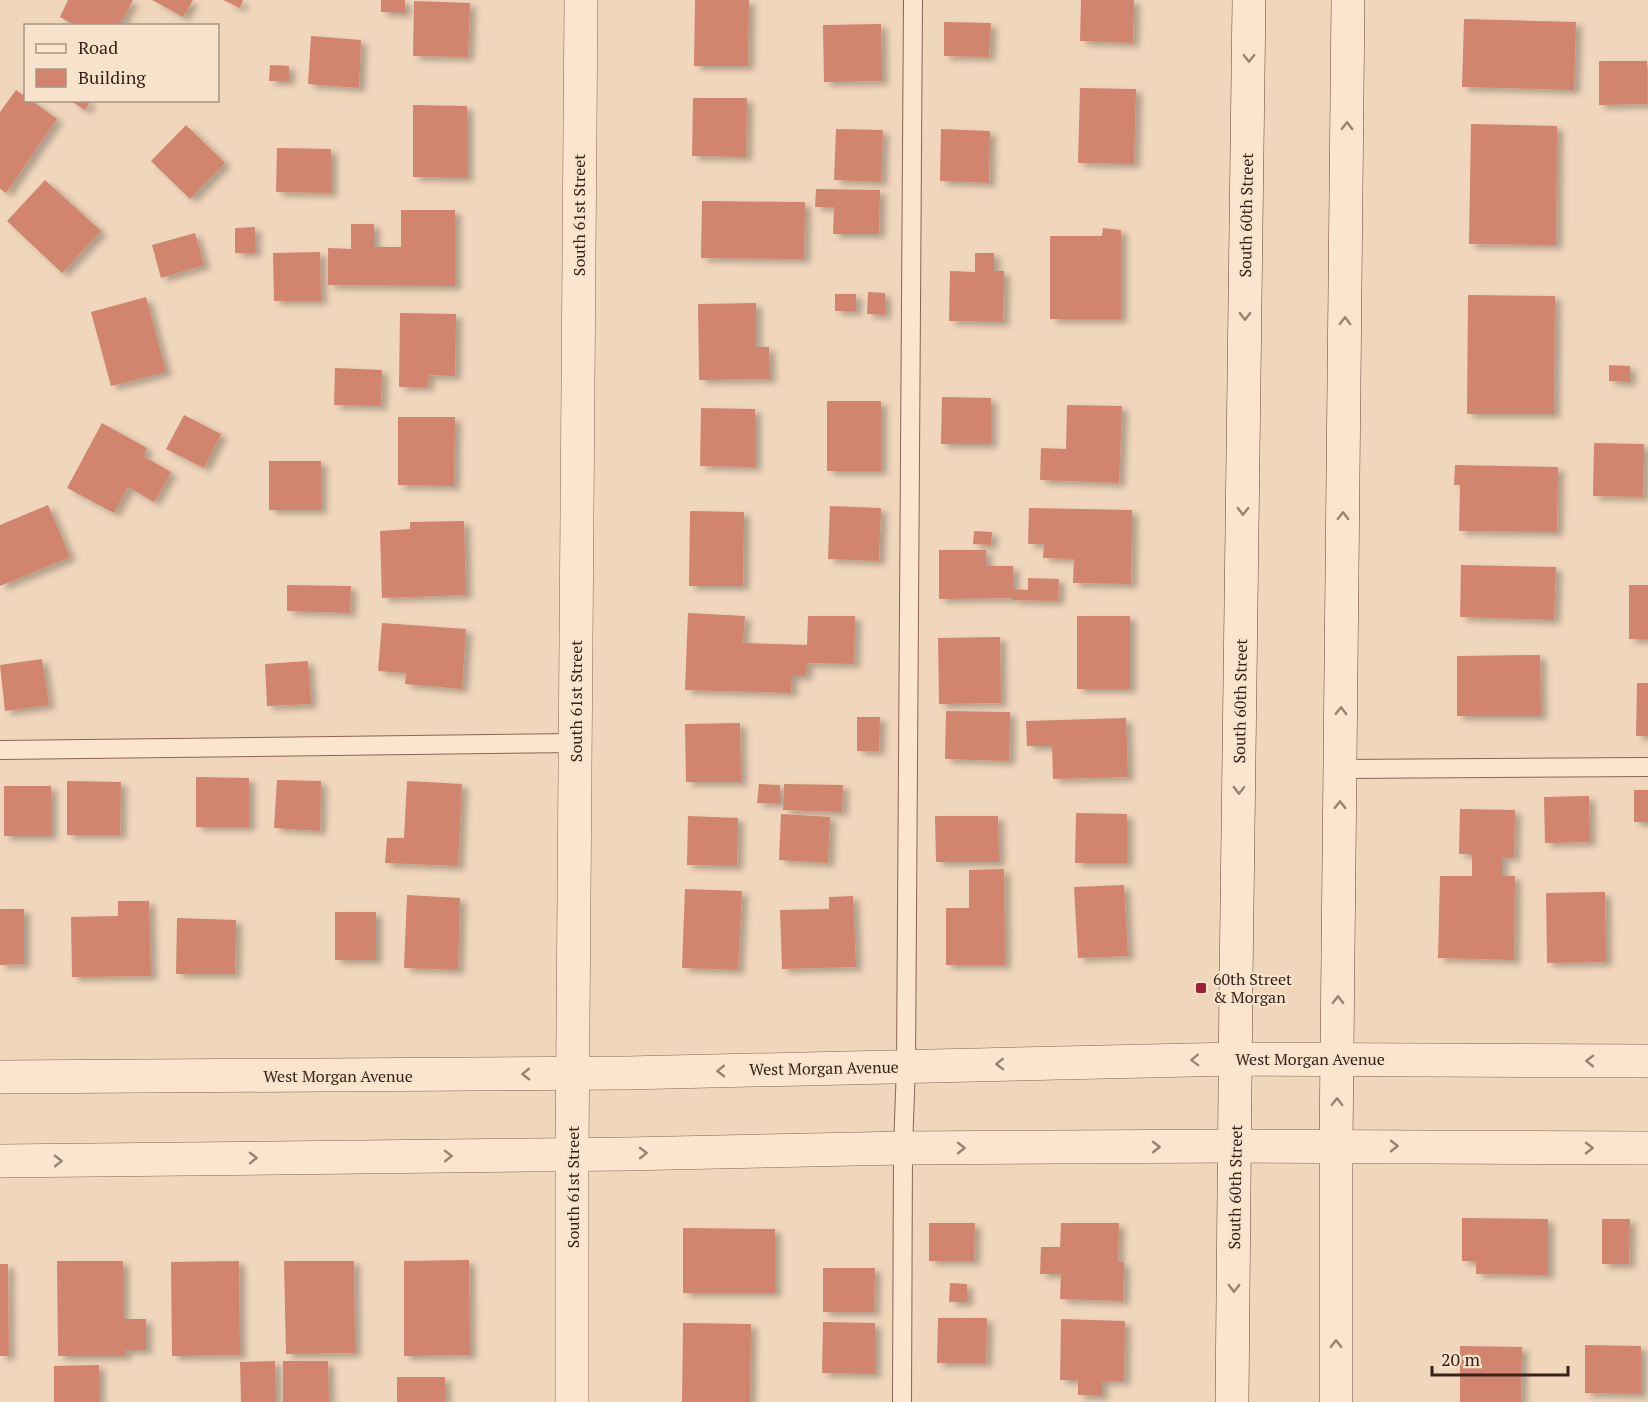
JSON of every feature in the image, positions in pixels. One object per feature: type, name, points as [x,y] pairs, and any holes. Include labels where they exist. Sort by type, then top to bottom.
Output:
[{"type":"street","name":"South 61st Street","points":[[572,1402],[581,0]]},
{"type":"street","name":"South 60th Street","points":[[1232,1402],[1249,0]]},
{"type":"street","points":[[1336,1402],[1336,1146],[1348,0]]},
{"type":"street","name":"West Morgan Avenue","points":[[0,1077],[573,1074],[1235,1059],[1648,1061]]},
{"type":"street","points":[[0,1161],[903,1148],[1336,1146],[1648,1148]]},
{"type":"lane","points":[[902,1402],[913,0]]},
{"type":"lane","points":[[0,750],[576,743]]},
{"type":"lane","points":[[1341,769],[1648,767]]},
{"type":"building","points":[[68,0],[133,0],[120,24],[72,24],[60,17]]},
{"type":"building","points":[[152,0],[193,0],[183,17]]},
{"type":"building","points":[[223,0],[243,0],[240,8]]},
{"type":"building","points":[[381,0],[405,0],[405,13],[381,12]]},
{"type":"building","points":[[695,0],[749,0],[748,66],[694,66]]},
{"type":"building","points":[[1081,0],[1134,0],[1133,43],[1080,41]]},
{"type":"building","points":[[414,1],[470,3],[468,57],[413,56]]},
{"type":"building","points":[[1464,19],[1576,22],[1574,90],[1462,87]]},
{"type":"building","points":[[944,22],[991,23],[989,57],[944,56]]},
{"type":"building","points":[[881,24],[882,81],[824,82],[823,25]]},
{"type":"building","points":[[311,36],[361,40],[359,88],[308,84]]},
{"type":"building","points":[[1599,61],[1647,61],[1647,104],[1599,105]]},
{"type":"building","points":[[270,65],[289,66],[289,81],[269,81]]},
{"type":"building","points":[[1080,88],[1136,89],[1134,164],[1078,163]]},
{"type":"building","points":[[16,90],[24,96],[24,102],[34,102],[57,119],[6,193],[0,189],[0,112]]},
{"type":"building","points":[[693,98],[747,98],[746,157],[692,156]]},
{"type":"building","points":[[72,102],[90,102],[85,110]]},
{"type":"building","points":[[413,105],[467,106],[467,178],[413,177]]},
{"type":"building","points":[[1471,124],[1557,126],[1556,245],[1469,244]]},
{"type":"building","points":[[186,125],[225,163],[190,199],[151,161]]},
{"type":"building","points":[[836,129],[883,130],[881,182],[834,180]]},
{"type":"building","points":[[941,129],[990,131],[989,183],[940,181]]},
{"type":"building","points":[[277,148],[331,149],[331,193],[276,192]]},
{"type":"building","points":[[45,180],[101,231],[62,273],[7,221]]},
{"type":"building","points":[[816,189],[880,190],[879,234],[833,234],[834,207],[815,207]]},
{"type":"building","points":[[702,201],[805,202],[804,259],[701,258]]},
{"type":"building","points":[[401,210],[455,210],[455,286],[328,285],[328,248],[351,249],[351,224],[374,224],[374,247],[401,247]]},
{"type":"building","points":[[255,227],[255,253],[235,253],[235,228]]},
{"type":"building","points":[[1103,228],[1121,230],[1121,319],[1050,319],[1050,236],[1102,236]]},
{"type":"building","points":[[195,233],[204,265],[161,278],[152,245]]},
{"type":"building","points":[[320,252],[321,301],[274,301],[273,253]]},
{"type":"building","points":[[975,253],[994,253],[994,271],[1004,271],[1003,322],[949,321],[950,271],[975,272]]},
{"type":"building","points":[[868,292],[885,293],[885,315],[867,314]]},
{"type":"building","points":[[835,294],[856,294],[856,311],[835,311]]},
{"type":"building","points":[[1468,295],[1555,296],[1554,414],[1467,414]]},
{"type":"building","points":[[146,297],[166,372],[111,386],[91,312]]},
{"type":"building","points":[[756,303],[756,347],[769,347],[770,379],[699,380],[698,304]]},
{"type":"building","points":[[400,313],[456,314],[455,376],[429,375],[428,387],[399,387]]},
{"type":"building","points":[[1609,365],[1630,366],[1630,382],[1609,381]]},
{"type":"building","points":[[335,368],[382,370],[381,406],[334,405]]},
{"type":"building","points":[[942,397],[991,398],[991,444],[941,444]]},
{"type":"building","points":[[827,401],[881,401],[881,471],[827,471]]},
{"type":"building","points":[[1067,405],[1122,406],[1119,483],[1040,480],[1041,448],[1066,449]]},
{"type":"building","points":[[701,408],[755,409],[755,467],[700,466]]},
{"type":"building","points":[[184,415],[221,434],[204,468],[166,449]]},
{"type":"building","points":[[398,417],[455,417],[454,486],[398,485]]},
{"type":"building","points":[[102,423],[147,448],[143,456],[171,472],[154,502],[128,487],[114,513],[67,488]]},
{"type":"building","points":[[1594,443],[1644,444],[1643,497],[1593,496]]},
{"type":"building","points":[[269,461],[321,461],[321,510],[269,510]]},
{"type":"building","points":[[1455,465],[1558,467],[1557,532],[1459,531],[1460,485],[1454,485]]},
{"type":"building","points":[[48,505],[70,557],[0,586],[0,525]]},
{"type":"building","points":[[830,506],[881,508],[879,561],[828,559]]},
{"type":"building","points":[[1029,508],[1132,510],[1131,584],[1073,583],[1074,559],[1043,558],[1044,544],[1028,544]]},
{"type":"building","points":[[690,511],[744,512],[743,586],[689,586]]},
{"type":"building","points":[[464,521],[466,595],[382,598],[380,531],[410,529],[410,522]]},
{"type":"building","points":[[974,531],[992,532],[991,545],[973,544]]},
{"type":"building","points":[[939,550],[986,550],[986,566],[1013,566],[1013,589],[1028,590],[1028,578],[1059,579],[1058,601],[1013,600],[1013,598],[939,599]]},
{"type":"building","points":[[1461,565],[1556,567],[1554,620],[1460,617]]},
{"type":"building","points":[[287,585],[351,586],[350,613],[287,611]]},
{"type":"building","points":[[1629,585],[1648,585],[1648,639],[1629,639]]},
{"type":"building","points":[[688,613],[745,616],[743,643],[807,645],[808,616],[855,616],[854,664],[807,663],[806,676],[792,676],[791,693],[685,690]]},
{"type":"building","points":[[1077,616],[1130,616],[1130,689],[1077,689]]},
{"type":"building","points":[[382,623],[466,629],[462,689],[405,684],[406,673],[378,671]]},
{"type":"building","points":[[1000,637],[1001,703],[939,704],[938,638]]},
{"type":"building","points":[[1540,655],[1541,716],[1457,716],[1457,656]]},
{"type":"building","points":[[42,659],[49,705],[5,711],[0,665]]},
{"type":"building","points":[[308,661],[311,704],[267,706],[265,664]]},
{"type":"building","points":[[1637,683],[1648,683],[1648,736],[1636,736]]},
{"type":"building","points":[[946,711],[1010,712],[1009,761],[945,759]]},
{"type":"building","points":[[857,717],[880,717],[879,751],[857,751]]},
{"type":"building","points":[[1126,718],[1128,777],[1053,779],[1052,746],[1027,746],[1026,721]]},
{"type":"building","points":[[740,723],[741,782],[686,782],[685,724]]},
{"type":"building","points":[[196,777],[249,778],[249,827],[196,827]]},
{"type":"building","points":[[277,780],[321,781],[320,831],[274,828]]},
{"type":"building","points":[[67,781],[121,782],[120,835],[67,835]]},
{"type":"building","points":[[407,781],[462,784],[458,866],[385,863],[387,838],[404,838]]},
{"type":"building","points":[[759,784],[780,785],[780,803],[757,803]]},
{"type":"building","points":[[784,784],[843,785],[842,812],[783,810]]},
{"type":"building","points":[[4,786],[51,786],[51,836],[4,836]]},
{"type":"building","points":[[1634,790],[1648,790],[1648,822],[1634,822]]},
{"type":"building","points":[[1589,796],[1590,842],[1545,843],[1544,797]]},
{"type":"building","points":[[1460,809],[1515,810],[1514,857],[1502,857],[1502,876],[1515,876],[1514,960],[1438,958],[1440,876],[1472,876],[1472,854],[1459,854]]},
{"type":"building","points":[[1076,813],[1127,814],[1127,863],[1075,863]]},
{"type":"building","points":[[781,814],[830,817],[828,863],[779,860]]},
{"type":"building","points":[[688,816],[738,818],[737,866],[687,865]]},
{"type":"building","points":[[935,816],[998,816],[999,862],[936,862]]},
{"type":"building","points":[[1004,869],[1005,965],[946,965],[946,908],[969,908],[969,870]]},
{"type":"building","points":[[1124,885],[1128,956],[1078,958],[1074,887]]},
{"type":"building","points":[[685,889],[742,891],[738,970],[682,968]]},
{"type":"building","points":[[1605,892],[1606,962],[1547,963],[1546,893]]},
{"type":"building","points":[[407,895],[460,898],[458,970],[404,968]]},
{"type":"building","points":[[853,896],[856,967],[782,969],[780,910],[829,909],[829,897]]},
{"type":"building","points":[[118,901],[149,901],[151,976],[72,977],[71,917],[118,916]]},
{"type":"building","points":[[0,909],[24,909],[24,964],[0,965]]},
{"type":"building","points":[[335,912],[376,912],[376,960],[335,960]]},
{"type":"building","points":[[177,918],[236,920],[235,974],[176,974]]},
{"type":"building","points":[[1462,1218],[1548,1219],[1548,1275],[1476,1274],[1476,1261],[1462,1261]]},
{"type":"building","points":[[1602,1219],[1630,1219],[1629,1264],[1602,1264]]},
{"type":"building","points":[[929,1223],[975,1223],[974,1261],[929,1261]]},
{"type":"building","points":[[1061,1223],[1119,1223],[1118,1262],[1124,1262],[1123,1301],[1060,1299],[1061,1274],[1040,1274],[1041,1247],[1060,1247]]},
{"type":"building","points":[[683,1228],[775,1229],[775,1293],[683,1293]]},
{"type":"building","points":[[469,1260],[470,1355],[404,1356],[404,1261]]},
{"type":"building","points":[[57,1261],[123,1261],[123,1319],[146,1319],[146,1350],[125,1350],[125,1356],[58,1356]]},
{"type":"building","points":[[239,1261],[240,1355],[172,1356],[171,1262]]},
{"type":"building","points":[[284,1261],[354,1261],[355,1353],[286,1354]]},
{"type":"building","points":[[0,1264],[8,1264],[9,1356],[0,1356]]},
{"type":"building","points":[[823,1268],[875,1268],[874,1312],[823,1312]]},
{"type":"building","points":[[950,1283],[967,1284],[967,1302],[949,1302]]},
{"type":"building","points":[[938,1318],[987,1318],[986,1363],[937,1363]]},
{"type":"building","points":[[1061,1319],[1125,1321],[1124,1381],[1102,1381],[1102,1396],[1078,1395],[1078,1380],[1060,1380]]},
{"type":"building","points":[[823,1322],[875,1323],[875,1374],[822,1373]]},
{"type":"building","points":[[683,1323],[751,1324],[750,1402],[682,1402]]},
{"type":"building","points":[[1585,1345],[1641,1346],[1641,1394],[1585,1393]]},
{"type":"building","points":[[1460,1346],[1522,1347],[1521,1402],[1460,1402]]},
{"type":"building","points":[[275,1361],[276,1402],[241,1402],[240,1362]]},
{"type":"building","points":[[283,1361],[328,1361],[329,1402],[283,1402]]},
{"type":"building","points":[[99,1365],[99,1402],[54,1402],[54,1366]]},
{"type":"building","points":[[397,1377],[445,1377],[445,1402],[397,1402]]},
{"type":"place","name":"60th Street & Morgan","points":[[1201,988]]}]
